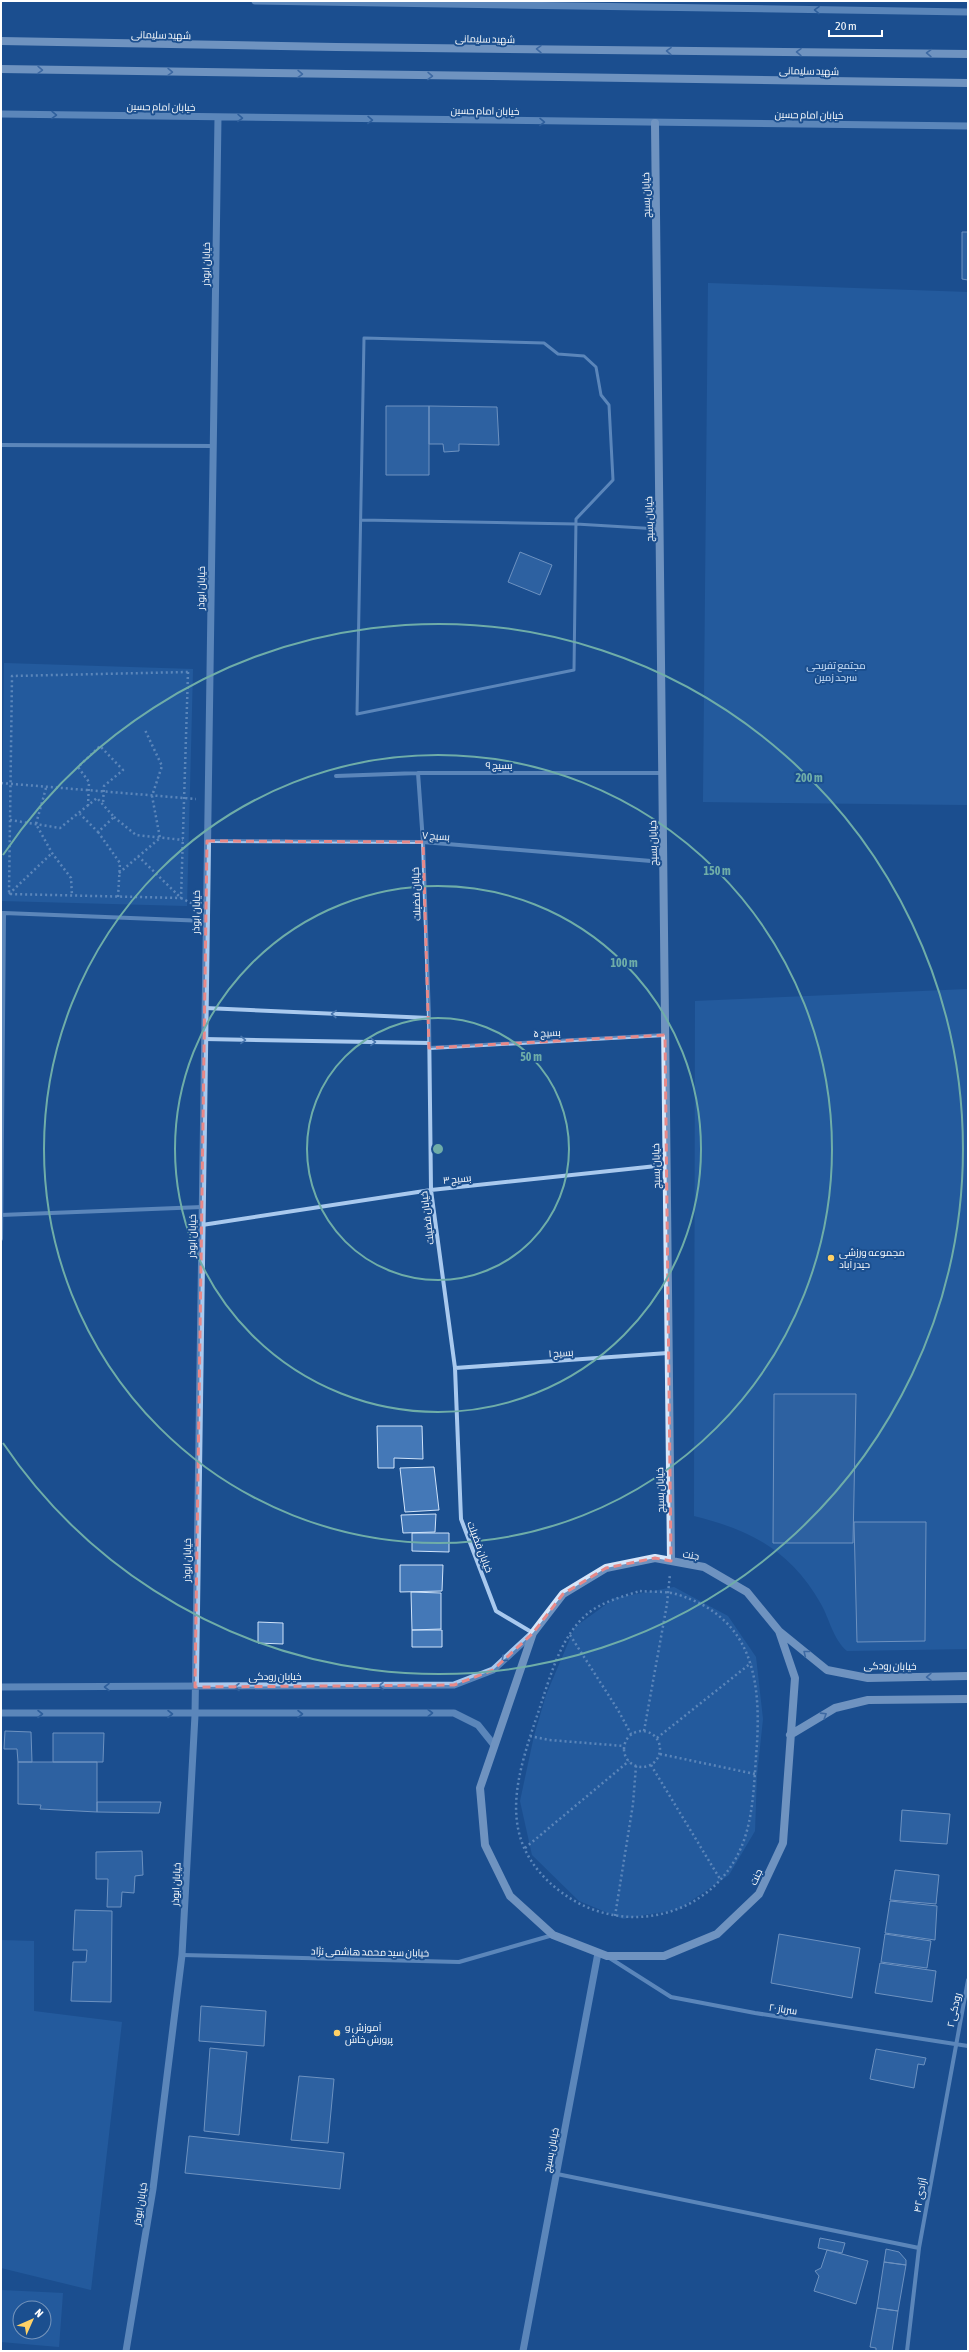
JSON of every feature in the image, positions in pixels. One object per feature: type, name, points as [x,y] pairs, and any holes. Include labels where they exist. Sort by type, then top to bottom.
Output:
[{"type":"main road","name":"شهید سلیمانی","points":[[1,41],[968,54]]},
{"type":"main road","name":"شهید سلیمانی","points":[[1,69],[968,83]]},
{"type":"main road","name":"خیابان بسیج","points":[[655,124],[671,1561]]},
{"type":"main road","name":"جنت","points":[[655,1558],[704,1567],[747,1592],[779,1631],[794,1678],[783,1843],[759,1894],[717,1934],[664,1956],[607,1956],[553,1935],[510,1896],[485,1845],[480,1788],[533,1633],[563,1594],[606,1568],[655,1558]]},
{"type":"main road","name":"خیابان رودکی","points":[[779,1631],[827,1670],[868,1678],[968,1676]]},
{"type":"main road","points":[[790,1735],[835,1708],[868,1700],[968,1699]]},
{"type":"street","points":[[255,1],[968,12]]},
{"type":"street","name":"خیابان امام حسین","points":[[1,114],[655,124],[968,126]]},
{"type":"street","name":"خیابان ابوذر","points":[[126,2351],[153,2189],[182,1955],[195,1715],[218,118]]},
{"type":"street","points":[[1,445],[213,446]]},
{"type":"street","name":"بسیج ۹","points":[[336,776],[418,773],[662,773]]},
{"type":"street","name":"خیابان فضیلت","points":[[418,773],[423,842],[429,1018],[431,1190],[455,1368],[461,1520],[496,1611],[533,1633]]},
{"type":"street","name":"بسیج ۷","points":[[207,841],[423,842],[663,862]]},
{"type":"street","points":[[1,1239],[2,913],[206,921]]},
{"type":"street","points":[[205,1008],[429,1018]]},
{"type":"street","name":"بسیج ۵","points":[[204,1039],[429,1045],[665,1035]]},
{"type":"street","name":"بسیج ۳","points":[[202,1225],[431,1190],[666,1165]]},
{"type":"street","points":[[1,1215],[202,1206]]},
{"type":"street","name":"بسیج ۱","points":[[455,1368],[668,1353]]},
{"type":"street","name":"خیابان رودکی","points":[[1,1686],[195,1687],[454,1685],[493,1670],[533,1633]]},
{"type":"street","points":[[1,1713],[195,1715],[454,1713],[478,1725],[494,1745]]},
{"type":"street","name":"خیابان سید محمد هاشمی نژاد","points":[[182,1955],[459,1962],[553,1935]]},
{"type":"street","name":"خیابان بسیج","points":[[523,2351],[598,1952]]},
{"type":"street","name":"سرباز ۲۰","points":[[607,1956],[671,1997],[755,2013],[968,2046]]},
{"type":"street","name":"رودکی ۲","points":[[955,2043],[968,1980]]},
{"type":"street","name":"آزادی ۴۲","points":[[908,2351],[919,2248],[955,2043]]},
{"type":"street","points":[[557,2174],[919,2248]]},
{"type":"lane","points":[[364,338],[544,343],[558,354],[584,356],[596,367],[601,395],[609,405],[613,480],[576,519],[576,524],[574,670],[357,714],[364,338]]},
{"type":"lane","points":[[361,520],[576,524],[659,529]]},
{"type":"path","points":[[9,894],[12,676],[188,672],[181,898]]},
{"type":"path","points":[[145,730],[162,766],[152,796],[160,838]]},
{"type":"path","points":[[88,807],[89,782],[78,767],[100,746],[123,770],[104,786],[103,804]]},
{"type":"path","points":[[1,783],[46,788],[208,800]]},
{"type":"path","points":[[46,788],[36,824],[52,853],[71,878],[72,896]]},
{"type":"path","points":[[10,820],[60,828],[80,814],[97,798],[114,817],[136,835],[183,840]]},
{"type":"path","points":[[80,814],[98,832],[120,863],[118,897]]},
{"type":"path","points":[[98,832],[114,817]]},
{"type":"path","points":[[119,873],[160,838]]},
{"type":"path","points":[[9,894],[52,853]]},
{"type":"path","points":[[138,856],[181,898],[206,910]]},
{"type":"path","points":[[9,894],[181,898]]},
{"type":"path","points":[[644,1730],[652,1696],[668,1593],[671,1561]]},
{"type":"path","points":[[640,1591],[668,1593],[699,1603],[719,1614],[734,1631],[749,1655],[757,1684],[759,1720],[750,1822],[744,1840],[720,1879],[697,1899],[666,1914],[641,1918],[615,1916],[591,1910],[570,1898],[548,1882],[532,1864],[525,1848],[516,1818],[515,1794],[518,1774],[549,1680],[564,1643],[584,1616],[600,1605],[640,1591]]},
{"type":"path","points":[[570,1635],[632,1734]]},
{"type":"path","points":[[657,1738],[751,1663]]},
{"type":"path","points":[[624,1746],[632,1734],[644,1730]]},
{"type":"path","points":[[624,1746],[629,1761],[636,1766],[651,1765],[660,1754],[660,1743],[657,1738],[644,1730]]},
{"type":"path","points":[[530,1736],[549,1740],[624,1746]]},
{"type":"path","points":[[660,1754],[755,1774]]},
{"type":"path","points":[[525,1848],[629,1761]]},
{"type":"path","points":[[651,1765],[720,1879]]},
{"type":"path","points":[[615,1916],[633,1804],[636,1766]]},
{"type":"highlighted area","points":[[207,841],[423,842],[429,1048],[665,1035],[671,1561],[655,1558],[606,1568],[563,1594],[533,1633],[493,1670],[454,1685],[195,1687]]},
{"type":"green space","name":"مجتمع تفریحی سرحد زمین","points":[[708,283],[968,292],[968,805],[703,802]]},
{"type":"green space","points":[[4,663],[193,669],[187,906],[1,901]]},
{"type":"green space","name":"مجموعه ورزشی حیدر آباد","points":[[968,989],[968,1649],[847,1651],[838,1641],[821,1604],[809,1586],[797,1570],[783,1557],[768,1545],[734,1528],[694,1516],[695,1001]]},
{"type":"green space","points":[[674,1587],[728,1616],[756,1657],[763,1719],[757,1775],[755,1831],[729,1875],[679,1909],[623,1919],[579,1901],[532,1855],[520,1801],[534,1736],[546,1695],[575,1627],[615,1598]]},
{"type":"green space","points":[[1,1940],[34,1941],[34,2011],[122,2022],[91,2290],[1,2268]]},
{"type":"green space","points":[[1,2290],[63,2293],[59,2347],[1,2342]]},
{"type":"building","points":[[962,232],[968,232],[968,280],[962,279]]},
{"type":"building","points":[[386,406],[429,406],[429,475],[386,475]]},
{"type":"building","points":[[429,406],[497,407],[499,445],[459,444],[459,451],[444,452],[443,444],[429,444]]},
{"type":"building","points":[[520,552],[552,565],[540,595],[508,582]]},
{"type":"building","points":[[774,1394],[856,1394],[853,1543],[773,1543]]},
{"type":"building","points":[[377,1426],[422,1426],[423,1459],[394,1458],[394,1468],[378,1468]]},
{"type":"building","points":[[434,1467],[439,1510],[405,1512],[400,1468]]},
{"type":"building","points":[[436,1514],[435,1532],[403,1533],[401,1515]]},
{"type":"building","points":[[854,1522],[926,1522],[925,1641],[857,1642]]},
{"type":"building","points":[[412,1533],[449,1533],[449,1552],[412,1551]]},
{"type":"building","points":[[400,1565],[443,1565],[442,1591],[400,1592]]},
{"type":"building","points":[[411,1592],[441,1593],[441,1629],[412,1630]]},
{"type":"building","points":[[258,1622],[283,1623],[283,1644],[258,1643]]},
{"type":"building","points":[[412,1630],[442,1630],[442,1647],[412,1647]]},
{"type":"building","points":[[5,1731],[31,1732],[32,1762],[18,1762],[17,1749],[4,1749]]},
{"type":"building","points":[[53,1733],[104,1733],[103,1762],[53,1762]]},
{"type":"building","points":[[18,1762],[97,1762],[97,1812],[40,1809],[41,1805],[18,1804]]},
{"type":"building","points":[[97,1802],[161,1802],[159,1813],[97,1812]]},
{"type":"building","points":[[902,1810],[950,1814],[947,1844],[900,1841]]},
{"type":"building","points":[[142,1851],[143,1875],[135,1876],[134,1893],[122,1892],[121,1907],[107,1907],[108,1879],[96,1879],[96,1852]]},
{"type":"building","points":[[895,1870],[939,1875],[936,1904],[890,1900]]},
{"type":"building","points":[[890,1901],[937,1906],[935,1940],[885,1933]]},
{"type":"building","points":[[75,1910],[112,1911],[111,2002],[71,2001],[73,1962],[86,1962],[87,1950],[73,1950]]},
{"type":"building","points":[[779,1934],[860,1948],[852,1998],[771,1983]]},
{"type":"building","points":[[885,1934],[931,1941],[927,1968],[881,1962]]},
{"type":"building","points":[[880,1963],[936,1971],[932,2002],[875,1993]]},
{"type":"building","points":[[201,2006],[266,2011],[264,2046],[199,2041]]},
{"type":"building","points":[[210,2048],[247,2052],[239,2135],[204,2131]]},
{"type":"building","points":[[876,2049],[926,2058],[924,2065],[918,2064],[914,2088],[870,2079]]},
{"type":"building","points":[[299,2076],[334,2079],[328,2143],[291,2140]]},
{"type":"building","points":[[189,2136],[344,2153],[340,2189],[185,2173]]},
{"type":"building","points":[[820,2238],[845,2243],[842,2253],[818,2248]]},
{"type":"building","points":[[886,2249],[899,2252],[906,2260],[906,2265],[884,2262]]},
{"type":"building","points":[[827,2250],[868,2261],[856,2304],[814,2291],[819,2276],[815,2271],[821,2268]]},
{"type":"building","points":[[884,2262],[906,2265],[898,2311],[877,2308]]},
{"type":"building","points":[[877,2308],[898,2311],[892,2351],[876,2351],[876,2348],[870,2347]]},
{"type":"place","name":"مجموعه ورزشی حیدر آباد","points":[[831,1258]]},
{"type":"place","name":"آموزش و پرورش خاش","points":[[337,2033]]}]
